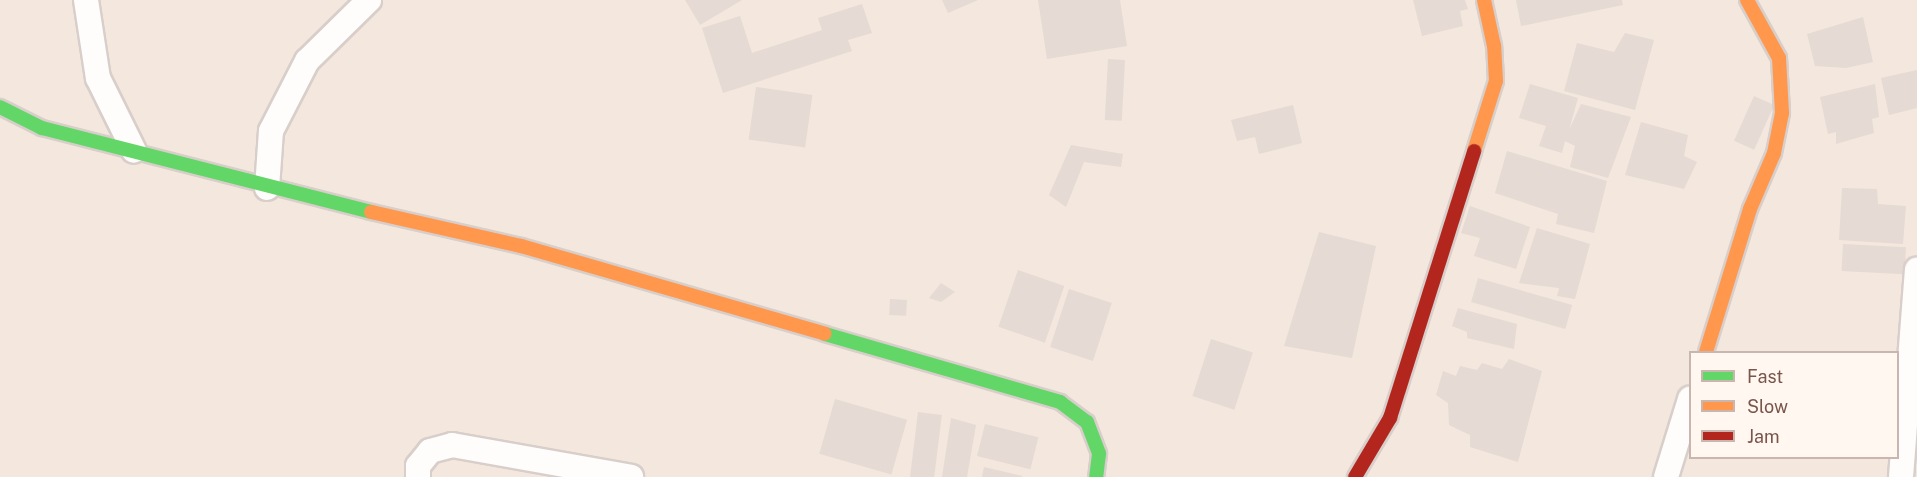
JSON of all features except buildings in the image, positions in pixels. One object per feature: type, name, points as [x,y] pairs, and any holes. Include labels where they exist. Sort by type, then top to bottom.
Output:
[{"type":"street","points":[[86,0],[98,78],[134,151]]},
{"type":"street","points":[[1355,477],[1390,418],[1496,81],[1494,46],[1484,0]]},
{"type":"street","points":[[1706,351],[1750,209],[1774,153],[1782,113],[1779,58],[1747,0]]},
{"type":"street","points":[[267,188],[271,131],[307,61],[366,1]]},
{"type":"street","points":[[0,107],[42,128],[267,188],[521,246],[1060,402],[1088,422],[1099,454],[1096,477]]},
{"type":"street","points":[[1901,477],[1917,270]]},
{"type":"street","points":[[1666,477],[1689,402]]},
{"type":"street","points":[[418,477],[418,466],[430,451],[452,445],[631,477]]},
{"type":"shaded area","points":[[0,0],[1917,0],[1917,477],[0,477]]},
{"type":"traffic: fast","points":[[0,107],[42,128],[371,212]]},
{"type":"traffic: fast","points":[[825,334],[1060,402],[1087,422],[1099,454],[1096,477]]},
{"type":"traffic: slow","points":[[1474,151],[1496,81],[1494,46],[1484,0]]},
{"type":"traffic: slow","points":[[1706,351],[1750,209],[1774,153],[1782,113],[1779,58],[1747,0]]},
{"type":"traffic: slow","points":[[371,212],[521,246],[825,334]]},
{"type":"traffic: jam","points":[[1355,477],[1390,418],[1474,151]]}]
